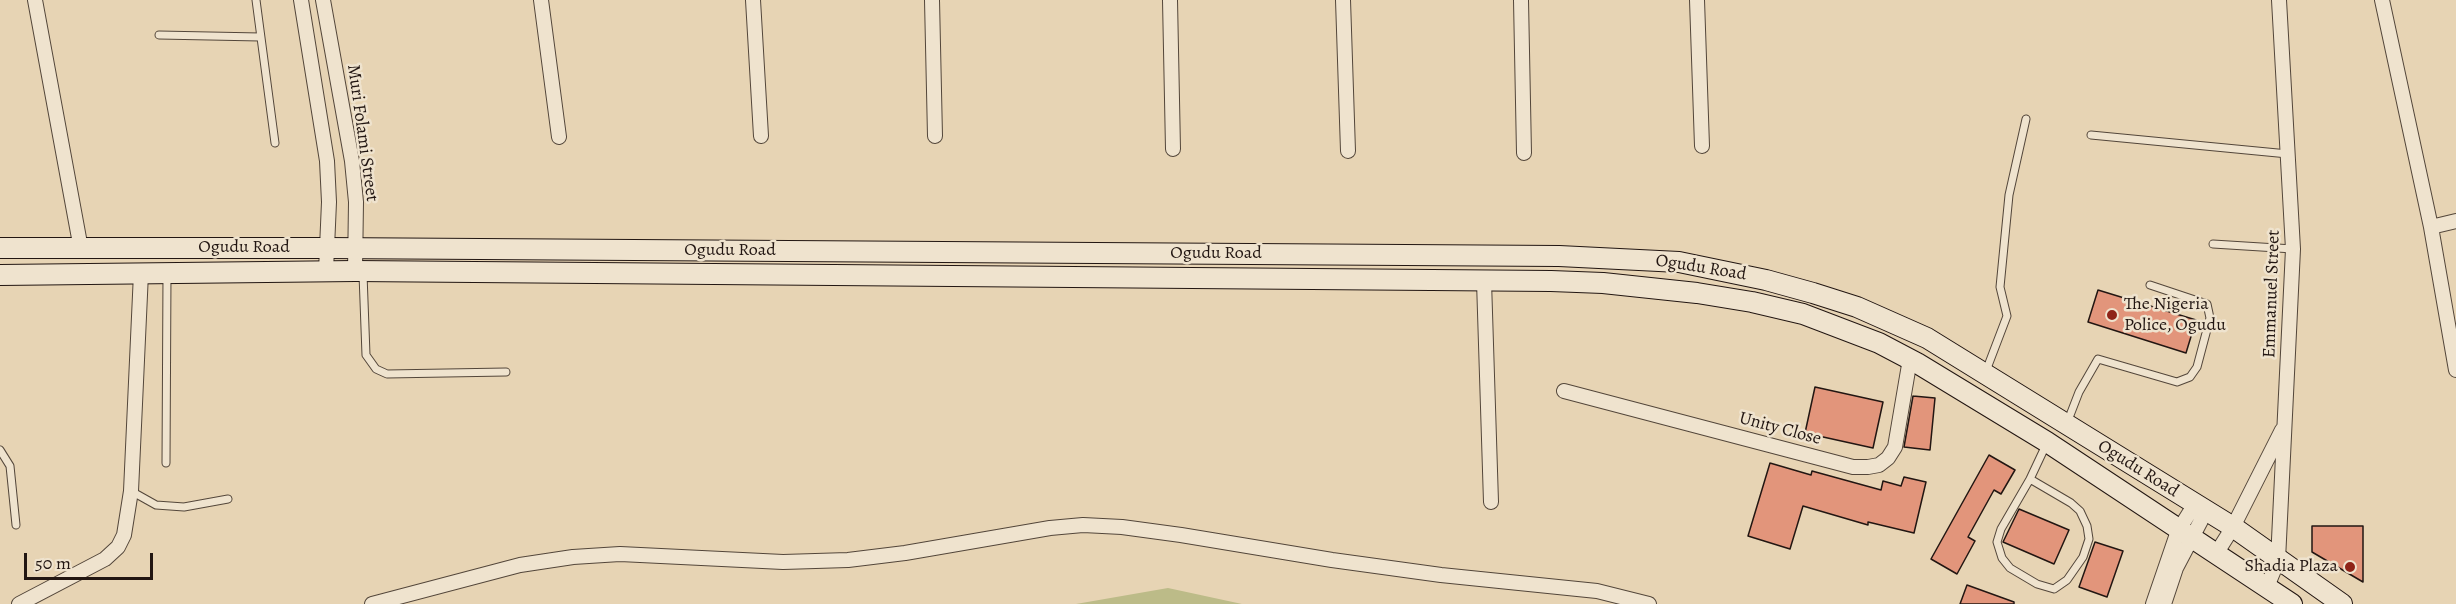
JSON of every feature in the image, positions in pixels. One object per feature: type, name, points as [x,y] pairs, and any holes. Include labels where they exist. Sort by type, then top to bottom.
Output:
[{"type":"main road","name":"Ogudu Road","points":[[0,248],[1350,254],[1631,258],[1679,262],[1766,280],[1857,307],[1927,338],[2233,527],[2342,604]]},
{"type":"main road","points":[[1348,280],[1350,254]]},
{"type":"main road","name":"Ogudu Road","points":[[0,274],[359,271],[1484,281],[1603,283],[1697,293],[1752,302],[1803,315],[1879,343],[1910,359],[2047,442],[2292,604]]},
{"type":"street","points":[[35,0],[81,249]]},
{"type":"street","points":[[301,0],[327,161],[329,193],[326,271]]},
{"type":"street","name":"Muri Folami Street","points":[[323,0],[352,161],[359,271]]},
{"type":"street","points":[[541,0],[559,137]]},
{"type":"street","points":[[753,0],[761,136]]},
{"type":"street","points":[[932,0],[935,136]]},
{"type":"street","points":[[1170,0],[1173,149]]},
{"type":"street","points":[[1343,0],[1348,151]]},
{"type":"street","points":[[1521,0],[1524,153]]},
{"type":"street","points":[[1696,0],[1702,146]]},
{"type":"street","name":"Emmanuel Street","points":[[2267,587],[2278,560],[2293,249],[2279,0]]},
{"type":"street","points":[[2382,0],[2431,227],[2456,370]]},
{"type":"street","points":[[2431,227],[2456,221]]},
{"type":"street","points":[[19,604],[105,559],[118,547],[124,535],[131,491],[141,273]]},
{"type":"street","points":[[1484,281],[1491,502]]},
{"type":"street","name":"Unity Close","points":[[1564,391],[1853,467],[1868,467],[1879,465],[1888,458],[1894,447],[1910,359]]},
{"type":"street","points":[[2216,554],[2233,527],[2285,426]]},
{"type":"street","points":[[2153,604],[2184,534],[2200,508]]},
{"type":"street","points":[[372,604],[520,565],[573,557],[620,554],[783,562],[848,560],[905,553],[1050,528],[1083,525],[1181,535],[1441,575],[1598,591],[1649,604]]},
{"type":"street","points":[[2164,604],[2184,534]]},
{"type":"lane","points":[[256,0],[275,143]]},
{"type":"lane","points":[[159,35],[260,37]]},
{"type":"lane","points":[[1985,373],[2007,316],[2000,287],[2009,195],[2026,119]]},
{"type":"lane","points":[[2091,135],[2288,154]]},
{"type":"lane","points":[[2213,244],[2293,249]]},
{"type":"lane","points":[[359,271],[366,355],[376,369],[387,374],[506,372]]},
{"type":"lane","points":[[166,273],[166,463]]},
{"type":"lane","points":[[2066,425],[2079,392],[2098,359],[2177,382],[2190,377],[2197,367],[2210,318],[2207,304],[2150,285]]},
{"type":"lane","points":[[2030,480],[2071,503],[2079,510],[2087,526],[2089,539],[2083,557],[2067,580],[2054,589],[2037,584],[2010,568],[2002,558],[1997,542],[2001,529],[2030,480],[2047,442]]},
{"type":"lane","points":[[0,450],[10,466],[16,525]]},
{"type":"lane","points":[[131,491],[156,505],[184,507],[228,499]]},
{"type":"shaded area","points":[[1168,588],[1242,604],[1076,604]]},
{"type":"building","points":[[2098,290],[2196,320],[2186,353],[2088,322]]},
{"type":"building","points":[[1815,387],[1883,402],[1873,448],[1805,433]]},
{"type":"building","points":[[1913,396],[1935,398],[1930,450],[1904,447]]},
{"type":"building","points":[[1989,455],[2015,470],[2001,494],[1994,490],[1968,537],[1975,541],[1957,574],[1931,559]]},
{"type":"building","points":[[1770,463],[1811,475],[1812,471],[1881,490],[1883,481],[1901,486],[1904,477],[1926,482],[1914,533],[1868,522],[1868,525],[1803,506],[1790,549],[1748,536]]},
{"type":"building","points":[[2019,509],[2069,530],[2054,564],[2003,542]]},
{"type":"building","name":"Shadia Plaza","points":[[2312,526],[2363,526],[2363,582],[2312,552]]},
{"type":"building","points":[[2095,542],[2123,551],[2107,597],[2079,587]]},
{"type":"building","points":[[1967,585],[2014,602],[2014,604],[1960,604]]},
{"type":"place","name":"The Nigeria Police, Ogudu","points":[[2112,315]]},
{"type":"place","name":"Shadia Plaza","points":[[2350,567]]}]
